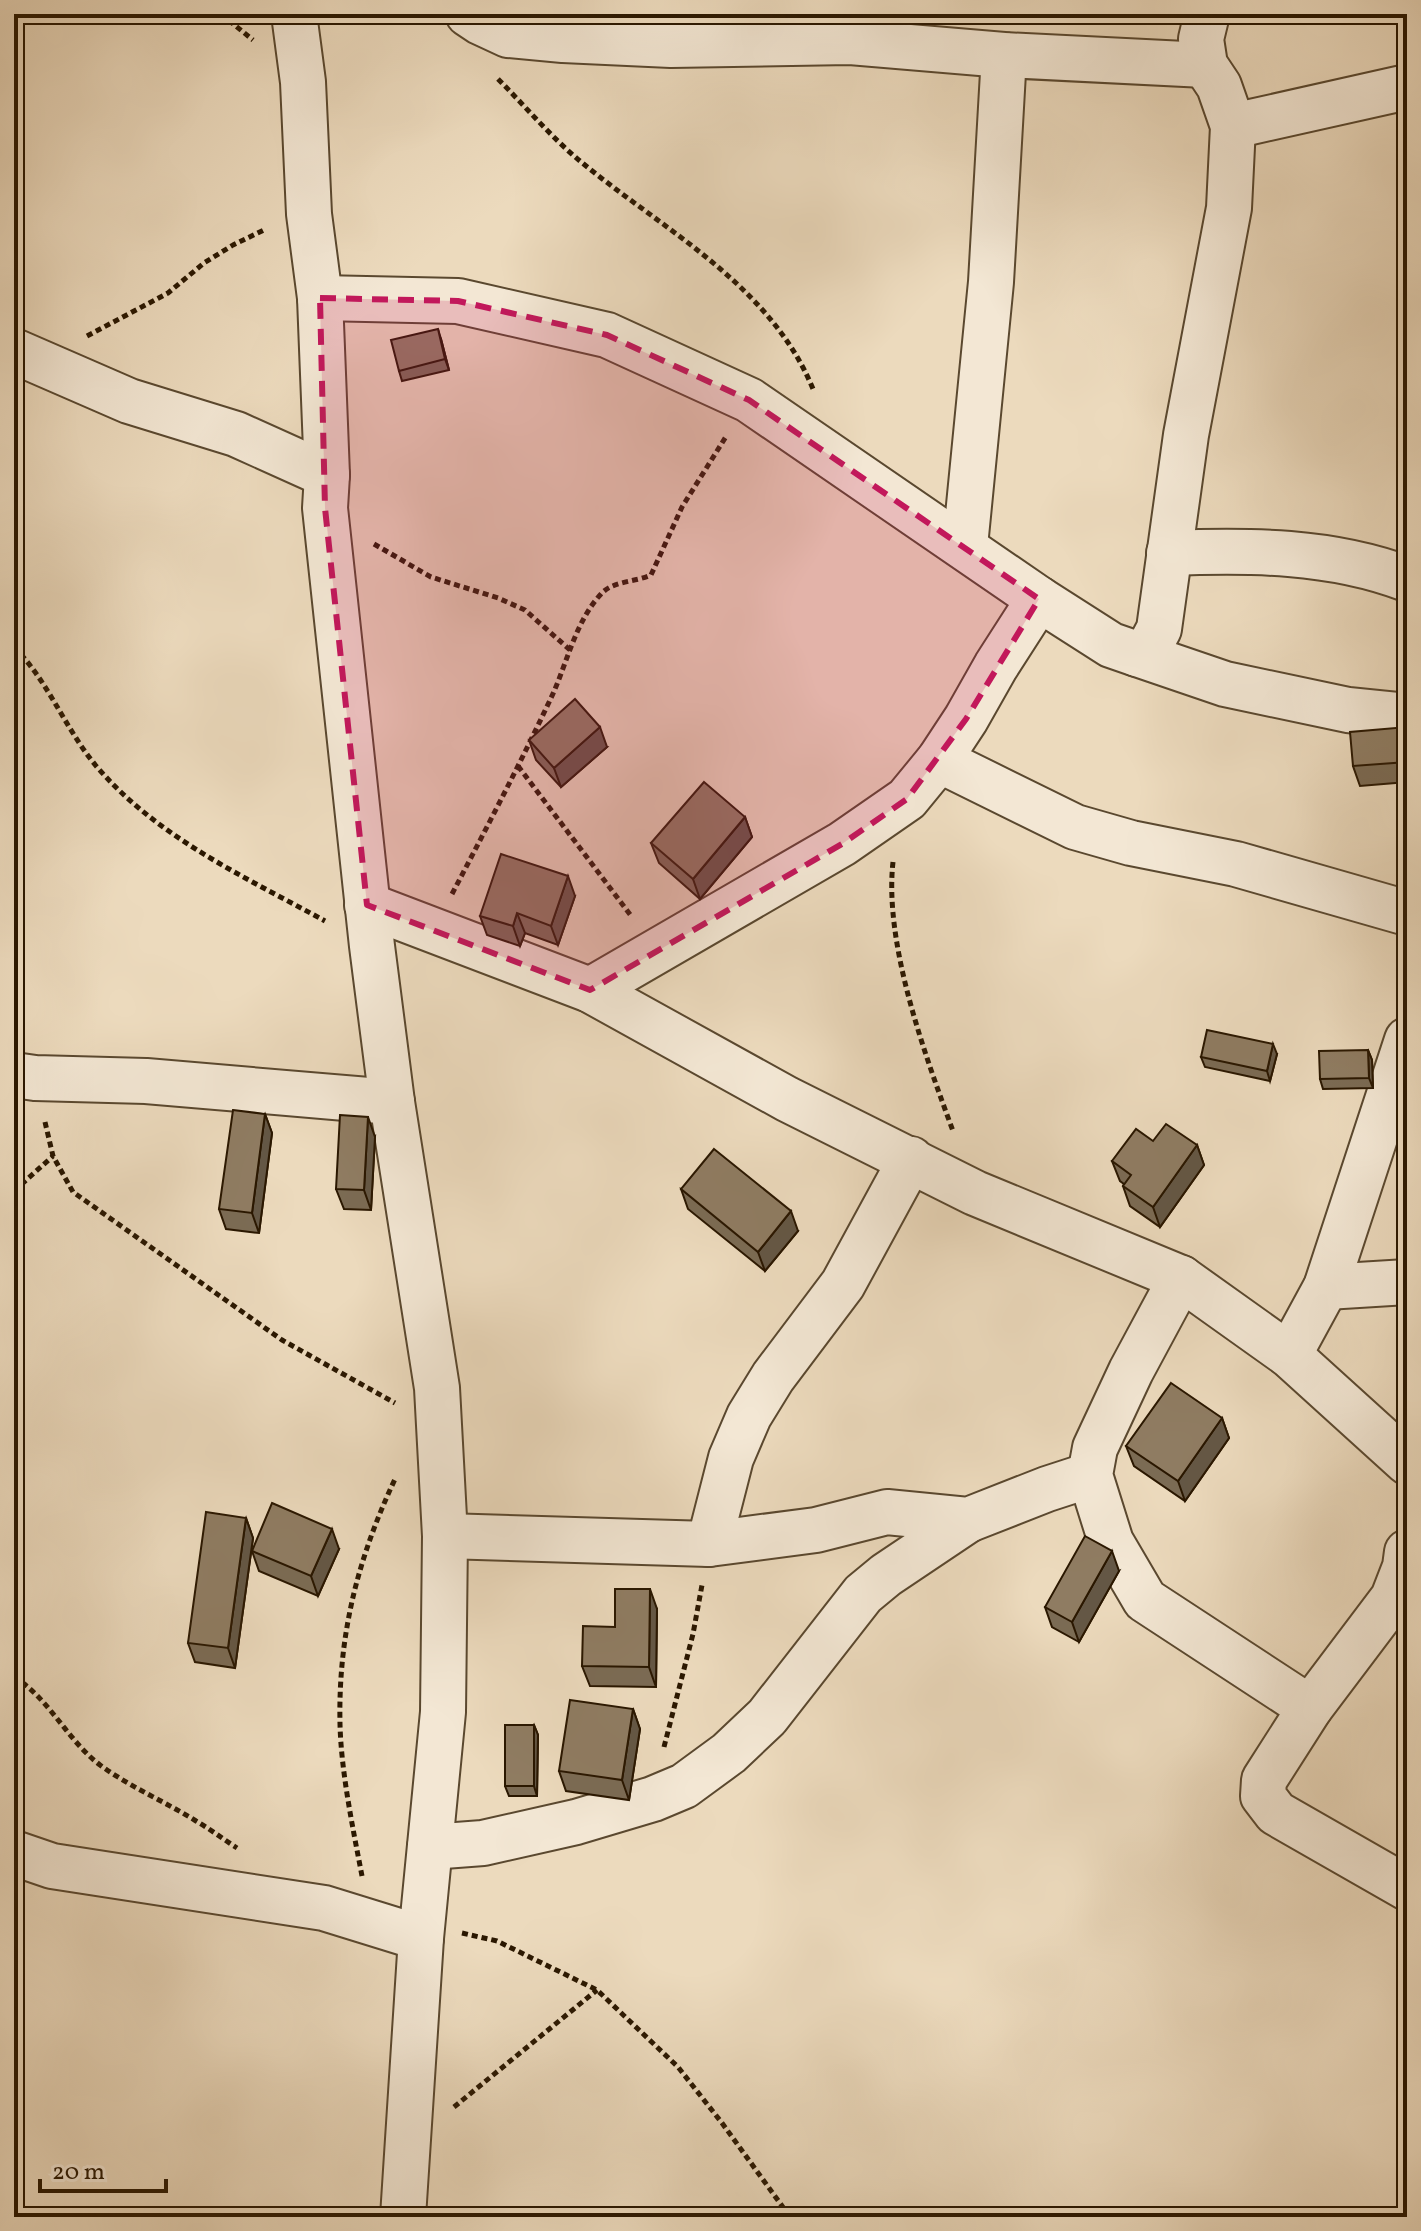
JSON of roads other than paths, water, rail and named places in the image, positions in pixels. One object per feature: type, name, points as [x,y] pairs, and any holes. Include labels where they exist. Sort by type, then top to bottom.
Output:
[{"type":"street","points":[[294,14],[303,82],[309,214],[320,298],[326,491],[369,926],[392,1102],[437,1388],[445,1536],[443,1712],[422,1931],[403,2217]]},
{"type":"street","points":[[1137,654],[1150,646],[1159,629],[1186,435],[1229,208],[1233,126],[1219,86],[1205,65],[1201,39],[1207,14]]},
{"type":"street","points":[[479,17],[508,35],[563,40],[671,45],[850,42],[1004,55],[1205,65]]},
{"type":"street","points":[[965,546],[991,282],[1004,55]]},
{"type":"street","points":[[1233,126],[1407,87]]},
{"type":"street","points":[[320,298],[458,301],[607,335],[749,400],[1111,645],[1225,684],[1348,710],[1407,716]]},
{"type":"street","points":[[22,362],[129,401],[236,434],[326,491]]},
{"type":"street","points":[[1169,553],[1248,550],[1323,558],[1406,576]]},
{"type":"street","points":[[590,990],[842,844],[907,799],[939,760],[1039,599]]},
{"type":"street","points":[[939,760],[1075,827],[1131,843],[1236,864],[1407,913]]},
{"type":"street","points":[[369,926],[434,929],[590,990],[787,1099],[975,1193],[1181,1278],[1289,1355],[1407,1462]]},
{"type":"street","points":[[1289,1355],[1326,1287],[1407,1040]]},
{"type":"street","points":[[25,1077],[146,1081],[392,1102]]},
{"type":"street","points":[[709,1544],[731,1458],[749,1416],[773,1377],[843,1284],[911,1159]]},
{"type":"street","points":[[1181,1278],[1131,1371],[1095,1448],[1090,1475],[1111,1542],[1145,1600],[1310,1708]]},
{"type":"street","points":[[1326,1287],[1407,1282]]},
{"type":"street","points":[[430,1847],[483,1843],[576,1822],[653,1799],[684,1786],[729,1753],[767,1717],[863,1594],[886,1575],[968,1520],[1090,1475]]},
{"type":"street","points":[[445,1536],[709,1544],[816,1530],[887,1512],[968,1520]]},
{"type":"street","points":[[1407,1552],[1405,1567],[1393,1598],[1310,1708],[1264,1780],[1263,1796],[1276,1813],[1407,1888]]},
{"type":"street","points":[[14,1853],[52,1866],[324,1908],[374,1923],[422,1931]]}]
